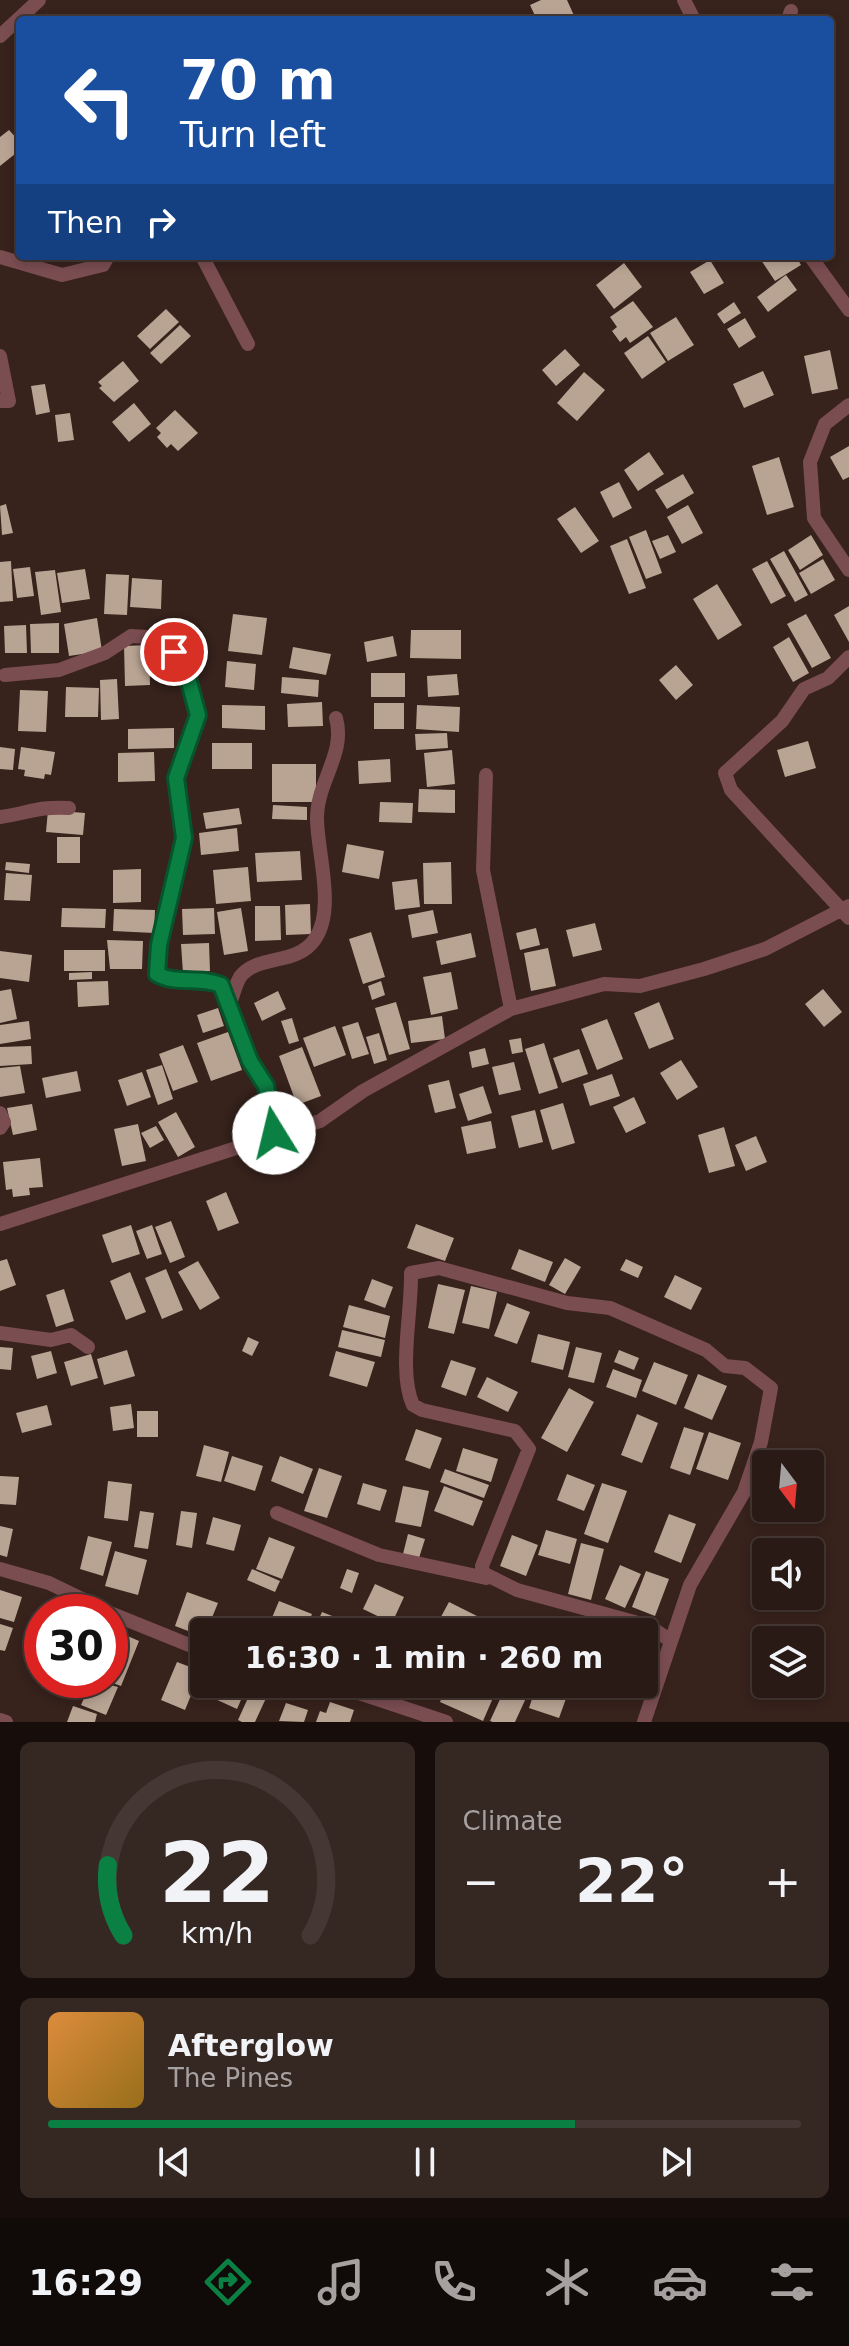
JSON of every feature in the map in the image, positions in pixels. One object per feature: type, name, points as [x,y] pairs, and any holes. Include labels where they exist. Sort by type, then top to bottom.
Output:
[{"type":"street","points":[[22,16],[39,0]]},
{"type":"street","points":[[0,36],[16,21]]},
{"type":"street","points":[[0,257],[62,275],[103,265],[106,260]]},
{"type":"street","points":[[204,260],[248,344]]},
{"type":"street","points":[[813,260],[849,310]]},
{"type":"street","points":[[0,356],[9,401],[0,401]]},
{"type":"street","points":[[849,405],[825,424],[810,462],[814,518],[849,570]]},
{"type":"street","points":[[5,675],[59,670],[105,653],[131,636],[162,638],[185,667],[198,715],[176,778],[184,838],[159,945],[157,974],[166,979],[205,978],[221,985],[250,1061],[266,1086],[274,1133]]},
{"type":"street","points":[[2,1219],[320,1121],[363,1091],[511,1009],[604,984],[640,986],[704,969],[765,949],[847,912],[731,790],[725,773],[782,721],[804,689],[828,678],[849,657]]},
{"type":"street","points":[[229,1006],[238,979],[248,969],[302,952],[322,928],[324,862],[317,820],[323,778],[338,750],[341,734],[336,718]]},
{"type":"street","points":[[486,775],[483,870],[511,1009]]},
{"type":"street","points":[[0,817],[21,814],[38,806],[69,808]]},
{"type":"street","points":[[0,1113],[4,1122],[0,1128]]},
{"type":"street","points":[[486,1578],[482,1566],[529,1449],[515,1431],[422,1410],[413,1405],[405,1378],[412,1310],[411,1273],[439,1268],[567,1303],[610,1308],[706,1350],[725,1366],[745,1368],[771,1388],[761,1442],[744,1492],[690,1585],[644,1722]]},
{"type":"street","points":[[0,1333],[51,1340],[71,1335],[88,1347]]},
{"type":"street","points":[[277,1513],[379,1555],[486,1578],[577,1609],[649,1626],[671,1641]]},
{"type":"street","points":[[0,1569],[49,1583],[72,1594]]},
{"type":"street","points":[[128,1620],[190,1645]]},
{"type":"street","points":[[374,1698],[446,1722]]},
{"type":"street","points":[[0,1720],[6,1722]]},
{"type":"building","points":[[541,0],[567,0],[574,16],[535,16],[530,5]]},
{"type":"building","points":[[9,130],[16,138],[16,153],[0,166],[0,137]]},
{"type":"building","points":[[710,260],[724,283],[704,294],[690,272]]},
{"type":"building","points":[[761,260],[798,260],[801,265],[775,281]]},
{"type":"building","points":[[624,263],[642,287],[614,309],[596,285]]},
{"type":"building","points":[[786,275],[797,290],[768,312],[757,297]]},
{"type":"building","points":[[633,301],[653,327],[630,343],[626,337],[620,342],[612,331],[617,327],[610,317]]},
{"type":"building","points":[[734,302],[741,313],[724,324],[717,314]]},
{"type":"building","points":[[166,309],[179,322],[150,349],[137,336]]},
{"type":"building","points":[[676,317],[694,345],[668,361],[650,333]]},
{"type":"building","points":[[745,318],[756,337],[739,348],[727,329]]},
{"type":"building","points":[[180,325],[191,336],[161,364],[150,353]]},
{"type":"building","points":[[648,336],[666,362],[642,379],[624,353]]},
{"type":"building","points":[[565,349],[580,365],[556,386],[542,370]]},
{"type":"building","points":[[830,350],[838,389],[812,394],[804,356]]},
{"type":"building","points":[[123,361],[139,381],[114,402],[99,388],[102,386],[98,382]]},
{"type":"building","points":[[763,371],[774,395],[744,408],[733,384]]},
{"type":"building","points":[[584,372],[605,390],[577,421],[557,403]]},
{"type":"building","points":[[45,384],[50,412],[36,415],[31,386]]},
{"type":"building","points":[[134,403],[151,424],[129,442],[112,422]]},
{"type":"building","points":[[175,410],[198,433],[178,451],[171,444],[167,448],[157,437],[161,433],[156,428]]},
{"type":"building","points":[[70,413],[74,440],[58,442],[55,415]]},
{"type":"building","points":[[849,446],[849,477],[843,480],[830,457]]},
{"type":"building","points":[[649,452],[664,474],[638,491],[624,470]]},
{"type":"building","points":[[779,457],[794,507],[767,515],[752,466]]},
{"type":"building","points":[[683,474],[694,493],[667,509],[655,490]]},
{"type":"building","points":[[619,482],[632,508],[613,518],[600,492]]},
{"type":"building","points":[[6,504],[13,533],[2,535],[0,506]]},
{"type":"building","points":[[688,505],[703,533],[682,544],[667,517]]},
{"type":"building","points":[[575,507],[599,541],[581,553],[557,519]]},
{"type":"building","points":[[646,530],[662,573],[646,579],[629,537]]},
{"type":"building","points":[[668,535],[676,552],[660,559],[652,541]]},
{"type":"building","points":[[811,535],[823,555],[800,570],[788,550]]},
{"type":"building","points":[[627,539],[646,588],[629,594],[610,546]]},
{"type":"building","points":[[784,551],[808,595],[795,602],[770,559]]},
{"type":"building","points":[[823,559],[835,580],[811,594],[799,573]]},
{"type":"building","points":[[11,561],[13,601],[0,602],[0,562]]},
{"type":"building","points":[[767,561],[786,596],[771,604],[752,569]]},
{"type":"building","points":[[30,567],[34,596],[17,598],[13,569]]},
{"type":"building","points":[[85,569],[90,599],[62,603],[57,573]]},
{"type":"building","points":[[55,570],[61,612],[41,615],[35,572]]},
{"type":"building","points":[[106,574],[129,575],[127,615],[104,614]]},
{"type":"building","points":[[132,578],[162,580],[161,609],[130,607]]},
{"type":"building","points":[[717,584],[742,625],[718,640],[693,599]]},
{"type":"building","points":[[849,606],[849,642],[834,615]]},
{"type":"building","points":[[233,614],[267,618],[262,655],[228,651]]},
{"type":"building","points":[[806,614],[831,658],[812,668],[787,624]]},
{"type":"building","points":[[97,618],[102,651],[69,656],[64,624]]},
{"type":"building","points":[[59,623],[59,653],[31,653],[30,624]]},
{"type":"building","points":[[26,625],[27,653],[5,653],[4,626]]},
{"type":"building","points":[[411,630],[461,630],[461,659],[410,658]]},
{"type":"building","points":[[393,636],[397,656],[367,662],[364,642]]},
{"type":"building","points":[[789,637],[809,673],[793,682],[773,647]]},
{"type":"building","points":[[149,645],[150,685],[125,686],[124,646]]},
{"type":"building","points":[[293,647],[331,654],[326,675],[289,668]]},
{"type":"building","points":[[227,661],[256,664],[254,690],[225,687]]},
{"type":"building","points":[[676,665],[693,685],[676,700],[659,680]]},
{"type":"building","points":[[371,673],[405,673],[405,697],[371,697]]},
{"type":"building","points":[[457,674],[459,695],[428,697],[427,676]]},
{"type":"building","points":[[282,677],[319,680],[318,697],[281,693]]},
{"type":"building","points":[[117,679],[119,719],[101,720],[100,680]]},
{"type":"building","points":[[66,687],[99,688],[98,717],[65,717]]},
{"type":"building","points":[[20,690],[48,691],[46,732],[18,731]]},
{"type":"building","points":[[322,702],[323,726],[288,727],[287,704]]},
{"type":"building","points":[[374,703],[404,703],[404,729],[374,729]]},
{"type":"building","points":[[222,705],[265,706],[265,730],[222,728]]},
{"type":"building","points":[[417,705],[460,707],[459,732],[416,729]]},
{"type":"building","points":[[174,728],[174,748],[128,749],[128,729]]},
{"type":"building","points":[[447,733],[448,748],[416,750],[415,734]]},
{"type":"building","points":[[808,741],[816,768],[785,777],[777,750]]},
{"type":"building","points":[[212,743],[252,743],[252,769],[212,769]]},
{"type":"building","points":[[0,747],[15,749],[13,770],[0,769]]},
{"type":"building","points":[[21,747],[55,752],[51,775],[45,774],[44,779],[24,776],[25,770],[18,769]]},
{"type":"building","points":[[452,750],[455,784],[427,787],[424,753]]},
{"type":"building","points":[[154,752],[155,781],[118,782],[118,753]]},
{"type":"building","points":[[390,759],[391,782],[359,784],[358,761]]},
{"type":"building","points":[[272,764],[316,764],[316,802],[272,802]]},
{"type":"building","points":[[419,789],[455,790],[455,813],[418,812]]},
{"type":"building","points":[[380,802],[413,803],[412,823],[379,822]]},
{"type":"building","points":[[273,805],[307,807],[307,820],[272,819]]},
{"type":"building","points":[[239,808],[242,824],[206,829],[203,813]]},
{"type":"building","points":[[48,810],[85,813],[83,835],[46,832]]},
{"type":"building","points":[[237,828],[239,851],[201,855],[199,833]]},
{"type":"building","points":[[57,837],[80,837],[80,863],[57,863]]},
{"type":"building","points":[[347,844],[384,851],[379,879],[342,872]]},
{"type":"building","points":[[300,851],[302,880],[257,882],[255,853]]},
{"type":"building","points":[[6,862],[30,864],[29,873],[5,870]]},
{"type":"building","points":[[451,862],[452,904],[424,904],[423,863]]},
{"type":"building","points":[[248,867],[251,901],[216,904],[213,870]]},
{"type":"building","points":[[141,869],[141,902],[113,903],[113,870]]},
{"type":"building","points":[[6,873],[32,875],[30,901],[4,900]]},
{"type":"building","points":[[417,879],[420,907],[395,910],[392,882]]},
{"type":"building","points":[[310,904],[311,934],[286,935],[285,905]]},
{"type":"building","points":[[255,906],[280,906],[281,940],[255,941]]},
{"type":"building","points":[[62,908],[106,909],[105,928],[61,927]]},
{"type":"building","points":[[214,908],[215,934],[183,935],[182,909]]},
{"type":"building","points":[[241,908],[248,951],[224,955],[217,912]]},
{"type":"building","points":[[114,909],[155,910],[154,933],[113,931]]},
{"type":"building","points":[[433,910],[438,933],[412,938],[408,915]]},
{"type":"building","points":[[595,923],[602,950],[573,957],[566,930]]},
{"type":"building","points":[[536,928],[540,945],[520,950],[516,933]]},
{"type":"building","points":[[371,932],[385,977],[363,984],[349,939]]},
{"type":"building","points":[[471,933],[476,957],[441,965],[436,941]]},
{"type":"building","points":[[107,940],[143,941],[142,969],[110,969]]},
{"type":"building","points":[[209,943],[210,971],[183,973],[181,944]]},
{"type":"building","points":[[548,948],[556,986],[531,991],[524,953]]},
{"type":"building","points":[[64,950],[105,950],[105,971],[64,971]]},
{"type":"building","points":[[0,951],[32,955],[29,982],[0,978]]},
{"type":"building","points":[[92,972],[92,979],[69,980],[69,973]]},
{"type":"building","points":[[451,972],[458,1009],[431,1015],[423,977]]},
{"type":"building","points":[[108,981],[109,1005],[78,1007],[77,982]]},
{"type":"building","points":[[381,981],[385,995],[372,1000],[368,986]]},
{"type":"building","points":[[11,989],[17,1019],[0,1023],[0,991]]},
{"type":"building","points":[[823,989],[842,1012],[824,1027],[805,1004]]},
{"type":"building","points":[[278,991],[286,1009],[262,1021],[254,1003]]},
{"type":"building","points":[[396,1002],[410,1049],[389,1055],[375,1008]]},
{"type":"building","points":[[659,1002],[674,1039],[649,1049],[634,1013]]},
{"type":"building","points":[[218,1008],[224,1026],[203,1033],[197,1015]]},
{"type":"building","points":[[442,1016],[445,1039],[411,1043],[408,1021]]},
{"type":"building","points":[[292,1018],[299,1041],[289,1044],[281,1021]]},
{"type":"building","points":[[607,1019],[623,1059],[597,1070],[581,1029]]},
{"type":"building","points":[[29,1021],[31,1039],[0,1044],[0,1025]]},
{"type":"building","points":[[358,1022],[369,1054],[352,1059],[342,1027]]},
{"type":"building","points":[[335,1026],[346,1055],[314,1067],[303,1038]]},
{"type":"building","points":[[228,1032],[242,1070],[211,1081],[197,1043]]},
{"type":"building","points":[[379,1033],[387,1060],[374,1064],[366,1037]]},
{"type":"building","points":[[521,1038],[523,1052],[512,1054],[509,1040]]},
{"type":"building","points":[[544,1043],[558,1088],[539,1094],[525,1049]]},
{"type":"building","points":[[183,1045],[198,1082],[173,1091],[159,1054]]},
{"type":"building","points":[[31,1046],[32,1064],[0,1066],[0,1047]]},
{"type":"building","points":[[302,1047],[321,1096],[297,1105],[279,1056]]},
{"type":"building","points":[[485,1048],[489,1064],[472,1068],[469,1052]]},
{"type":"building","points":[[579,1049],[588,1074],[562,1083],[553,1058]]},
{"type":"building","points":[[681,1060],[698,1087],[677,1100],[660,1073]]},
{"type":"building","points":[[514,1062],[521,1090],[499,1095],[492,1067]]},
{"type":"building","points":[[162,1065],[173,1099],[158,1105],[146,1070]]},
{"type":"building","points":[[20,1066],[25,1093],[0,1097],[0,1068]]},
{"type":"building","points":[[77,1071],[81,1091],[46,1098],[42,1078]]},
{"type":"building","points":[[142,1072],[151,1097],[127,1106],[118,1080]]},
{"type":"building","points":[[612,1074],[620,1096],[590,1106],[583,1084]]},
{"type":"building","points":[[449,1080],[456,1108],[435,1113],[428,1085]]},
{"type":"building","points":[[483,1086],[492,1113],[468,1121],[459,1094]]},
{"type":"building","points":[[634,1097],[646,1123],[626,1133],[613,1107]]},
{"type":"building","points":[[563,1103],[575,1143],[552,1150],[540,1110]]},
{"type":"building","points":[[32,1104],[37,1130],[13,1135],[7,1108]]},
{"type":"building","points":[[535,1110],[543,1142],[519,1148],[511,1116]]},
{"type":"building","points":[[176,1112],[195,1147],[178,1157],[158,1122]]},
{"type":"building","points":[[491,1121],[496,1148],[467,1154],[461,1127]]},
{"type":"building","points":[[138,1124],[146,1161],[122,1166],[114,1129]]},
{"type":"building","points":[[156,1126],[164,1140],[150,1148],[141,1133]]},
{"type":"building","points":[[724,1127],[735,1166],[709,1173],[698,1135]]},
{"type":"building","points":[[756,1136],[767,1162],[746,1171],[735,1145]]},
{"type":"building","points":[[40,1158],[43,1187],[29,1188],[30,1195],[13,1197],[12,1189],[6,1190],[3,1162]]},
{"type":"building","points":[[226,1192],[239,1223],[218,1231],[206,1201]]},
{"type":"building","points":[[171,1221],[185,1257],[170,1263],[155,1227]]},
{"type":"building","points":[[416,1224],[454,1238],[445,1261],[407,1248]]},
{"type":"building","points":[[131,1225],[140,1254],[112,1263],[102,1235]]},
{"type":"building","points":[[152,1225],[162,1254],[147,1259],[136,1231]]},
{"type":"building","points":[[519,1249],[553,1262],[545,1282],[511,1269]]},
{"type":"building","points":[[565,1258],[581,1267],[565,1294],[549,1285]]},
{"type":"building","points":[[7,1259],[16,1285],[0,1291],[0,1261]]},
{"type":"building","points":[[626,1259],[643,1267],[638,1278],[620,1270]]},
{"type":"building","points":[[198,1261],[220,1298],[200,1310],[178,1272]]},
{"type":"building","points":[[166,1269],[183,1310],[162,1319],[145,1278]]},
{"type":"building","points":[[130,1272],[146,1312],[126,1320],[110,1281]]},
{"type":"building","points":[[675,1275],[702,1288],[691,1310],[664,1297]]},
{"type":"building","points":[[372,1279],[393,1287],[385,1308],[364,1300]]},
{"type":"building","points":[[438,1284],[465,1290],[454,1334],[428,1328]]},
{"type":"building","points":[[471,1286],[497,1292],[489,1329],[462,1323]]},
{"type":"building","points":[[64,1289],[74,1321],[56,1327],[46,1295]]},
{"type":"building","points":[[507,1303],[530,1312],[517,1344],[494,1336]]},
{"type":"building","points":[[349,1305],[390,1316],[385,1338],[343,1327]]},
{"type":"building","points":[[342,1330],[385,1340],[381,1357],[338,1347]]},
{"type":"building","points":[[538,1334],[570,1342],[563,1370],[531,1362]]},
{"type":"building","points":[[248,1337],[259,1342],[252,1356],[242,1351]]},
{"type":"building","points":[[0,1347],[13,1348],[11,1370],[0,1369]]},
{"type":"building","points":[[576,1347],[602,1353],[594,1383],[568,1377]]},
{"type":"building","points":[[127,1350],[135,1376],[104,1385],[97,1359]]},
{"type":"building","points":[[619,1350],[639,1358],[634,1370],[614,1362]]},
{"type":"building","points":[[51,1351],[57,1373],[37,1379],[31,1356]]},
{"type":"building","points":[[336,1351],[375,1362],[367,1387],[329,1376]]},
{"type":"building","points":[[91,1354],[98,1378],[71,1386],[64,1362]]},
{"type":"building","points":[[451,1360],[476,1368],[466,1396],[441,1387]]},
{"type":"building","points":[[654,1362],[688,1375],[676,1405],[642,1391]]},
{"type":"building","points":[[613,1369],[642,1380],[636,1398],[606,1387]]},
{"type":"building","points":[[698,1374],[727,1386],[712,1420],[684,1408]]},
{"type":"building","points":[[487,1377],[518,1392],[508,1412],[477,1397]]},
{"type":"building","points":[[569,1388],[594,1402],[567,1452],[541,1438]]},
{"type":"building","points":[[131,1404],[134,1428],[113,1431],[110,1407]]},
{"type":"building","points":[[47,1405],[52,1425],[22,1433],[16,1413]]},
{"type":"building","points":[[137,1411],[158,1411],[158,1437],[137,1437]]},
{"type":"building","points":[[637,1414],[658,1423],[642,1463],[621,1455]]},
{"type":"building","points":[[684,1427],[704,1433],[690,1475],[670,1468]]},
{"type":"building","points":[[416,1429],[442,1438],[430,1469],[405,1460]]},
{"type":"building","points":[[709,1432],[741,1443],[728,1480],[696,1469]]},
{"type":"building","points":[[204,1445],[229,1452],[221,1482],[196,1476]]},
{"type":"building","points":[[463,1448],[498,1459],[491,1482],[456,1471]]},
{"type":"building","points":[[232,1456],[263,1466],[255,1491],[224,1481]]},
{"type":"building","points":[[280,1456],[313,1469],[303,1494],[271,1481]]},
{"type":"building","points":[[319,1468],[342,1476],[327,1518],[304,1511]]},
{"type":"building","points":[[445,1469],[489,1485],[484,1498],[440,1482]]},
{"type":"building","points":[[567,1474],[595,1485],[584,1511],[557,1500]]},
{"type":"building","points":[[0,1476],[19,1477],[16,1505],[0,1504]]},
{"type":"building","points":[[108,1481],[132,1484],[128,1521],[104,1518]]},
{"type":"building","points":[[363,1483],[387,1490],[380,1511],[357,1504]]},
{"type":"building","points":[[602,1483],[627,1491],[608,1543],[584,1534]]},
{"type":"building","points":[[403,1486],[429,1491],[421,1527],[395,1522]]},
{"type":"building","points":[[444,1486],[483,1501],[473,1526],[434,1511]]},
{"type":"building","points":[[140,1511],[154,1513],[148,1549],[134,1547]]},
{"type":"building","points":[[181,1511],[197,1513],[192,1548],[176,1545]]},
{"type":"building","points":[[669,1514],[696,1524],[681,1563],[654,1552]]},
{"type":"building","points":[[213,1517],[241,1525],[234,1551],[206,1544]]},
{"type":"building","points":[[0,1526],[13,1529],[7,1557],[0,1555]]},
{"type":"building","points":[[546,1530],[577,1539],[570,1564],[538,1555]]},
{"type":"building","points":[[408,1534],[425,1539],[419,1558],[403,1554]]},
{"type":"building","points":[[512,1535],[538,1545],[526,1576],[500,1566]]},
{"type":"building","points":[[88,1536],[112,1542],[103,1576],[80,1569]]},
{"type":"building","points":[[269,1537],[295,1547],[282,1579],[256,1569]]},
{"type":"building","points":[[581,1543],[604,1549],[591,1600],[568,1594]]},
{"type":"building","points":[[115,1551],[147,1560],[138,1595],[105,1586]]},
{"type":"building","points":[[620,1565],[641,1574],[625,1608],[605,1599]]},
{"type":"building","points":[[252,1569],[280,1581],[275,1592],[247,1580]]},
{"type":"building","points":[[347,1569],[359,1573],[352,1593],[340,1588]]},
{"type":"building","points":[[646,1571],[669,1579],[655,1616],[632,1607]]},
{"type":"building","points":[[375,1584],[404,1597],[394,1618],[382,1618],[363,1609]]},
{"type":"building","points":[[0,1590],[22,1597],[14,1622],[0,1618]]},
{"type":"building","points":[[187,1592],[218,1603],[212,1618],[190,1618],[190,1632],[175,1626]]},
{"type":"building","points":[[279,1601],[312,1614],[310,1618],[272,1618]]},
{"type":"building","points":[[449,1602],[479,1617],[478,1618],[440,1618]]},
{"type":"building","points":[[322,1612],[337,1618],[319,1618]]},
{"type":"building","points":[[0,1624],[13,1628],[5,1651],[0,1650]]},
{"type":"building","points":[[128,1636],[139,1641],[128,1668]]},
{"type":"building","points":[[177,1662],[190,1667],[190,1698],[185,1710],[161,1700]]},
{"type":"building","points":[[84,1698],[113,1698],[106,1715],[81,1705]]},
{"type":"building","points":[[213,1698],[242,1698],[237,1709]]},
{"type":"building","points":[[248,1698],[266,1698],[255,1722],[238,1720]]},
{"type":"building","points":[[442,1698],[493,1698],[483,1721],[440,1702]]},
{"type":"building","points":[[501,1698],[526,1698],[515,1722],[490,1721]]},
{"type":"building","points":[[532,1698],[566,1698],[559,1718],[529,1708]]},
{"type":"building","points":[[330,1702],[354,1710],[350,1722],[316,1722],[320,1711],[326,1713]]},
{"type":"building","points":[[286,1703],[308,1710],[304,1722],[279,1721]]},
{"type":"building","points":[[73,1706],[97,1714],[95,1722],[67,1722]]},
{"type":"route","points":[[174,652],[185,667],[198,715],[176,778],[184,838],[159,945],[157,974],[166,979],[205,978],[221,985],[250,1061],[266,1086],[274,1133]]}]
